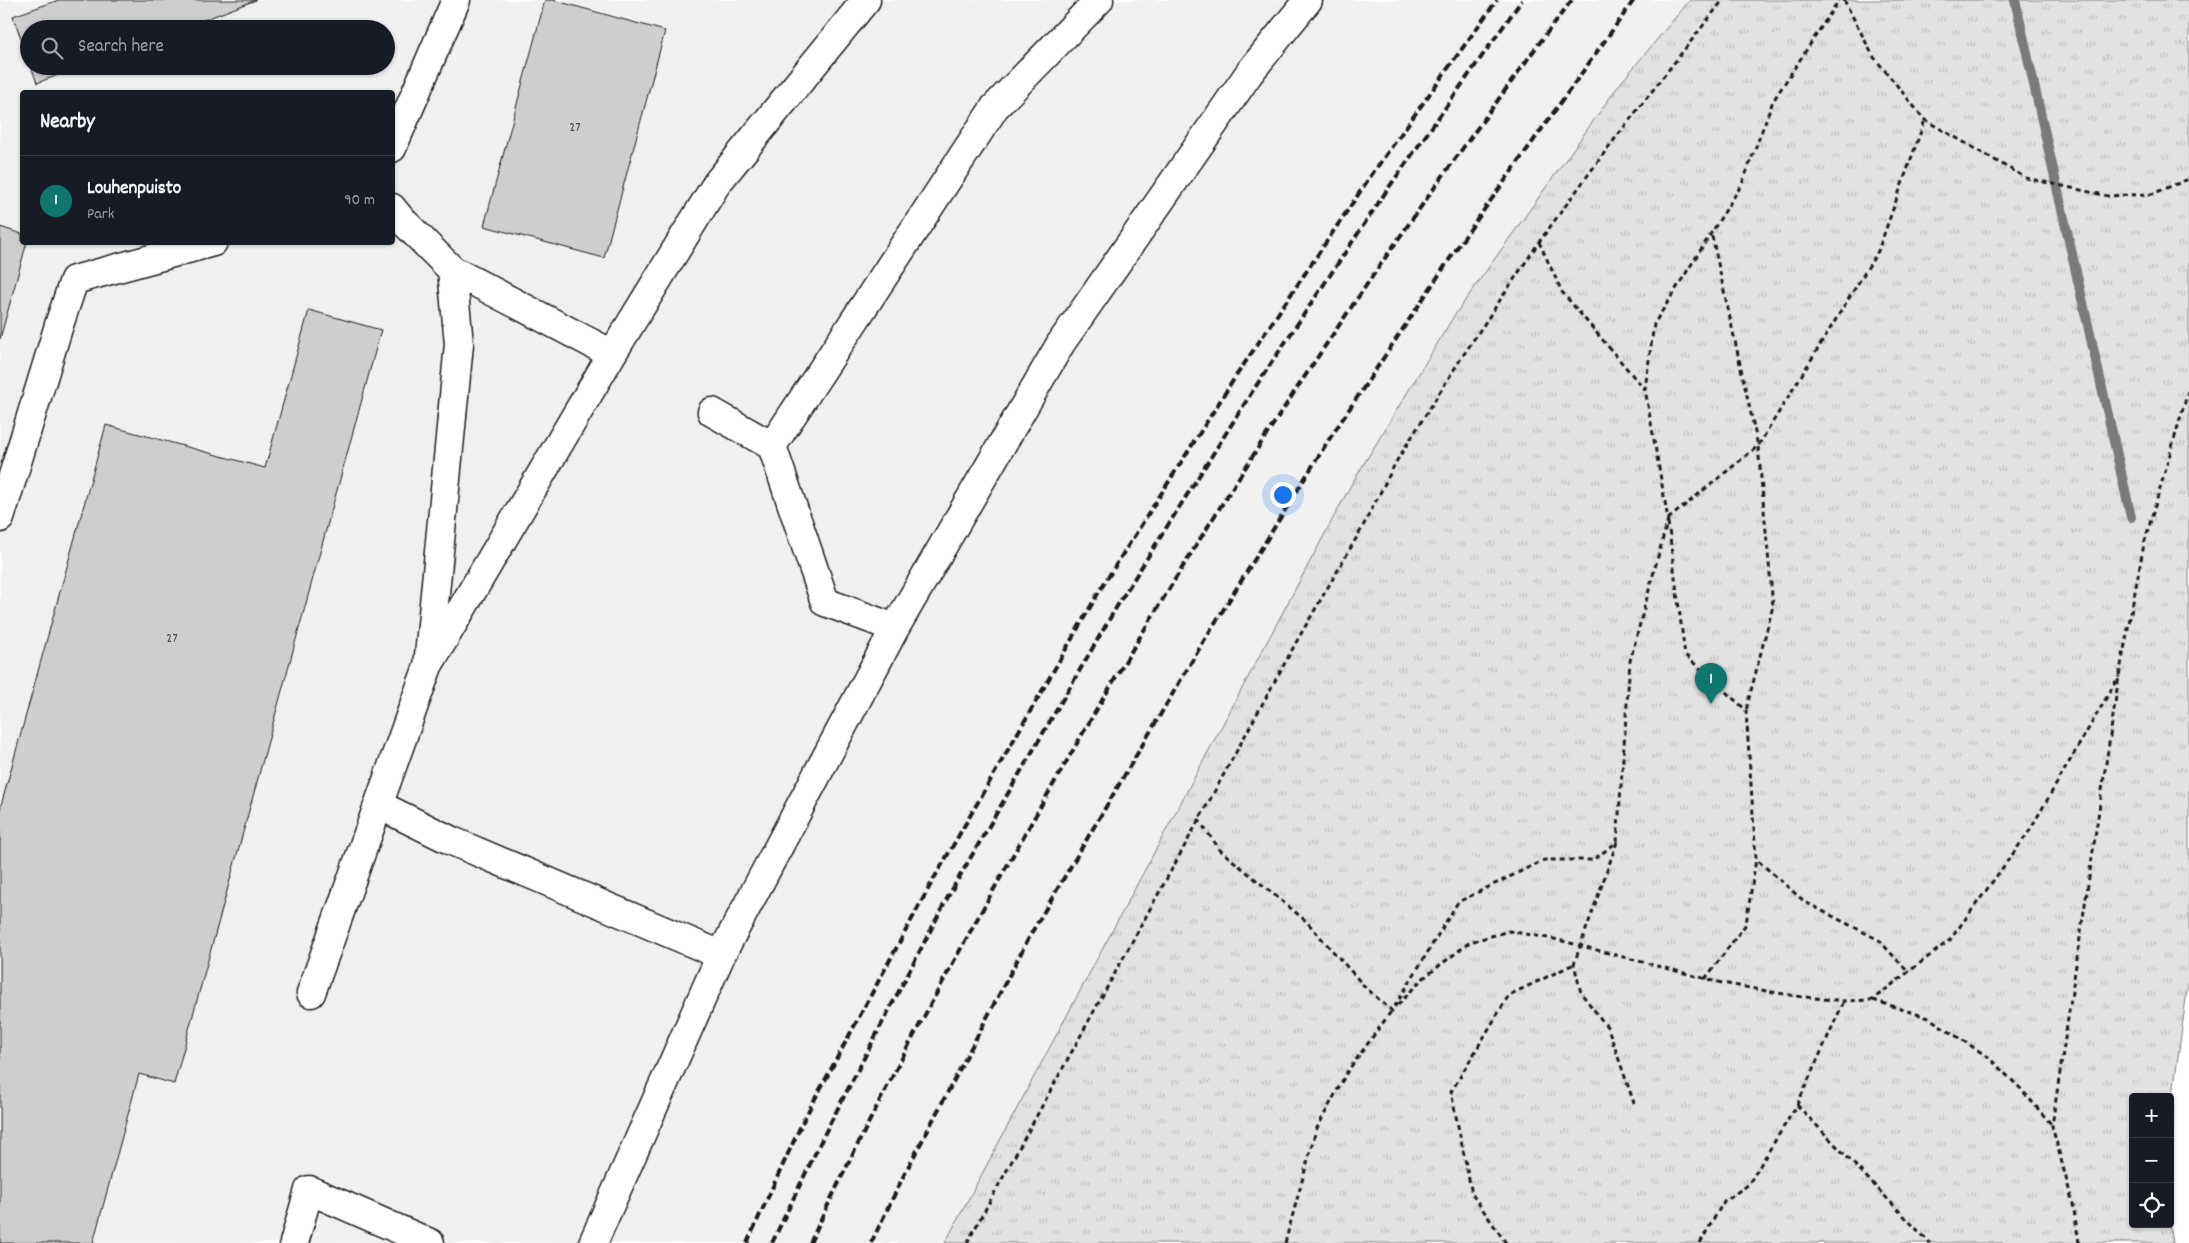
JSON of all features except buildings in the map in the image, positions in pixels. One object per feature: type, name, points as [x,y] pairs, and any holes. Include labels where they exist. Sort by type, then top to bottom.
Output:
[{"type":"lane","points":[[395,141],[456,0]]},
{"type":"lane","points":[[311,993],[428,666],[612,354],[717,183],[866,0]]},
{"type":"lane","points":[[772,446],[995,107],[1099,0]]},
{"type":"lane","points":[[593,1243],[721,954],[895,628],[1061,343],[1250,72],[1308,0]]},
{"type":"lane","points":[[395,212],[452,270],[612,354]]},
{"type":"lane","points":[[0,518],[74,280],[202,245]]},
{"type":"lane","points":[[428,666],[459,344],[452,270]]},
{"type":"lane","points":[[712,412],[772,446],[824,602],[895,628]]},
{"type":"lane","points":[[378,805],[452,841],[721,954]]},
{"type":"lane","points":[[294,1243],[309,1190],[430,1243]]},
{"type":"path","points":[[966,1243],[1396,462],[1460,360],[1539,242],[1613,142],[1723,0]]},
{"type":"path","points":[[1746,710],[1685,655],[1668,519],[1645,389],[1654,324],[1742,184],[1773,100],[1839,0]]},
{"type":"path","points":[[1844,0],[1873,56],[1925,120],[2026,178],[2108,196],[2152,194],[2189,179]]},
{"type":"path","points":[[1634,1103],[1608,1028],[1581,994],[1574,964],[1579,945],[1617,842],[1630,662],[1668,519],[1758,446],[1878,250],[1925,120]]},
{"type":"path","points":[[1705,979],[1746,924],[1756,859],[1746,710],[1773,606],[1758,446],[1711,235]]},
{"type":"path","points":[[1539,242],[1562,292],[1645,389]]},
{"type":"path","points":[[2079,1243],[2073,1204],[2052,1126],[2119,676],[2144,544],[2189,388]]},
{"type":"path","points":[[1872,1000],[1950,940],[2028,833],[2119,676]]},
{"type":"path","points":[[1198,820],[1220,850],[1306,921],[1365,987],[1392,1011]]},
{"type":"path","points":[[1285,1243],[1316,1130],[1346,1072],[1392,1011],[1458,902],[1544,860],[1593,860],[1617,842]]},
{"type":"path","points":[[1756,859],[1805,902],[1878,940],[1908,972]]},
{"type":"path","points":[[1392,1011],[1421,980],[1470,942],[1509,931],[1579,945],[1705,979],[1795,996],[1844,1002],[1872,1000],[1929,1018],[1988,1057],[2021,1089],[2052,1126]]},
{"type":"path","points":[[1506,1243],[1472,1194],[1451,1092],[1509,995],[1574,964]]},
{"type":"path","points":[[1700,1243],[1724,1201],[1748,1185],[1797,1105],[1844,1002]]},
{"type":"path","points":[[1797,1105],[1930,1243]]},
{"type":"shaded area","points":[[0,0],[1690,0],[1619,85],[1454,316],[1351,485],[945,1243],[0,1243]]},
{"type":"green space","points":[[1690,0],[2189,0],[2189,977],[2174,1093],[2129,1093],[2129,1228],[2171,1228],[2173,1243],[945,1243],[1351,485],[1454,316],[1619,85]]},
{"type":"waterway","points":[[2015,0],[2131,517]]},
{"type":"railway","points":[[747,1243],[803,1121],[932,882],[1100,590],[1234,379],[1370,177],[1497,0]]},
{"type":"railway","points":[[772,1243],[824,1135],[950,893],[1120,601],[1252,392],[1387,190],[1522,0]]},
{"type":"railway","points":[[810,1243],[872,1116],[972,929],[1076,745],[1170,587],[1268,432],[1370,280],[1476,130],[1572,0]]},
{"type":"railway","points":[[871,1243],[904,1175],[1032,932],[1202,644],[1328,441],[1461,242],[1634,0]]},
{"type":"place","name":"Louhenpuisto","points":[[1711,704]]}]
